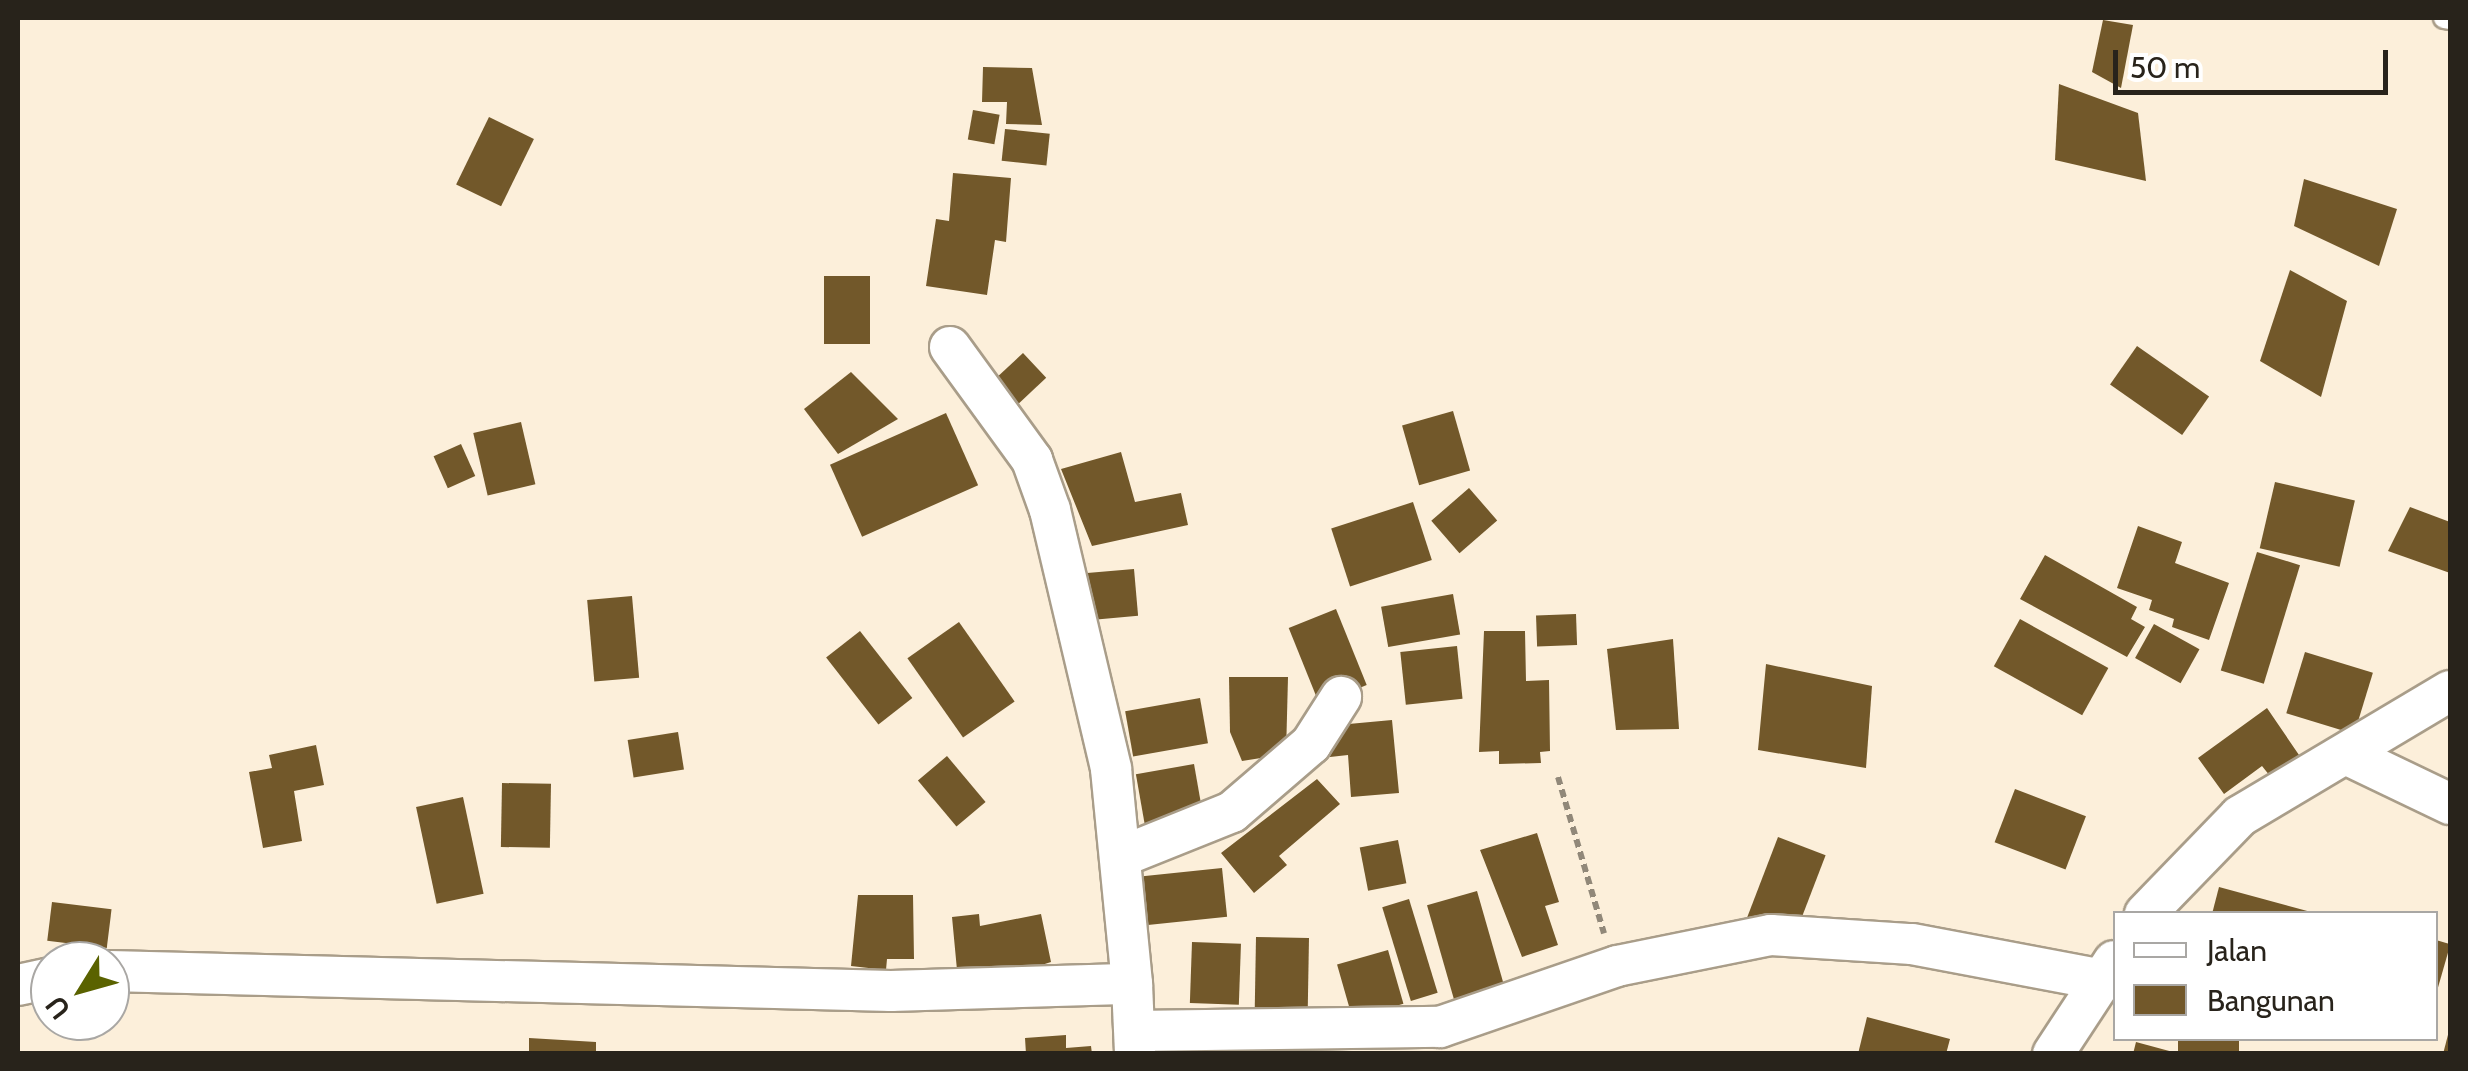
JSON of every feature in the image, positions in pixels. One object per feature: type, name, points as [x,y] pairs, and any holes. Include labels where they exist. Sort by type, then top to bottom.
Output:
[{"type":"street","points":[[950,346],[1032,460],[1050,510],[1125,855],[1135,1042],[1440,1027],[1617,966],[1771,935],[1912,944],[2109,969],[2053,1054]]},
{"type":"street","points":[[2147,911],[2190,858],[2240,816],[2350,756],[2450,691]]},
{"type":"street","points":[[1125,855],[1232,812],[1310,744],[1341,697]]},
{"type":"street","points":[[2350,756],[2450,804]]},
{"type":"street","points":[[130,972],[815,989],[1132,984]]},
{"type":"path","points":[[1558,777],[1617,966]]},
{"type":"building","points":[[2103,20],[2133,25],[2121,88],[2092,72]]},
{"type":"building","points":[[983,67],[1032,68],[1042,125],[1006,124],[1007,102],[982,102]]},
{"type":"building","points":[[2059,84],[2138,113],[2146,181],[2055,160]]},
{"type":"building","points":[[973,110],[1000,115],[994,144],[968,140]]},
{"type":"building","points":[[489,117],[534,139],[501,206],[456,184]]},
{"type":"building","points":[[1005,129],[1050,134],[1046,166],[1002,161]]},
{"type":"building","points":[[953,173],[1011,178],[1006,242],[995,240],[987,295],[926,286],[936,219],[949,221]]},
{"type":"building","points":[[2304,179],[2397,209],[2379,266],[2294,226]]},
{"type":"building","points":[[2290,270],[2347,301],[2321,397],[2260,361]]},
{"type":"building","points":[[824,276],[870,276],[870,344],[824,344]]},
{"type":"building","points":[[2137,346],[2209,396],[2182,435],[2110,385]]},
{"type":"building","points":[[1023,353],[1046,378],[1017,405],[994,380]]},
{"type":"building","points":[[851,372],[898,419],[838,454],[804,409]]},
{"type":"building","points":[[1453,411],[1470,471],[1419,485],[1402,426]]},
{"type":"building","points":[[946,413],[978,485],[862,537],[830,465]]},
{"type":"building","points":[[521,422],[535,484],[488,495],[473,433]]},
{"type":"building","points":[[461,444],[475,476],[448,488],[434,456]]},
{"type":"building","points":[[1121,452],[1135,502],[1181,493],[1188,525],[1092,546],[1061,469]]},
{"type":"building","points":[[2275,482],[2355,500],[2340,567],[2260,548]]},
{"type":"building","points":[[1469,488],[1497,520],[1459,553],[1431,521]]},
{"type":"building","points":[[1413,502],[1432,560],[1350,587],[1331,529]]},
{"type":"building","points":[[2410,507],[2450,522],[2450,573],[2388,551]]},
{"type":"building","points":[[2138,526],[2182,542],[2175,563],[2229,583],[2209,640],[2172,627],[2174,619],[2149,610],[2152,600],[2117,588]]},
{"type":"building","points":[[2257,552],[2300,565],[2264,684],[2221,671]]},
{"type":"building","points":[[2045,555],[2137,607],[2131,619],[2145,627],[2127,657],[2020,599]]},
{"type":"building","points":[[1134,569],[1138,616],[1091,620],[1087,573]]},
{"type":"building","points":[[1453,594],[1460,634],[1388,647],[1381,607]]},
{"type":"building","points":[[632,596],[639,678],[594,682],[587,600]]},
{"type":"building","points":[[1336,609],[1367,685],[1319,704],[1289,628]]},
{"type":"building","points":[[1576,614],[1577,645],[1537,646],[1536,615]]},
{"type":"building","points":[[2020,619],[2108,668],[2082,715],[1994,666]]},
{"type":"building","points":[[959,622],[1015,701],[963,738],[907,658]]},
{"type":"building","points":[[2154,624],[2199,649],[2181,683],[2135,658]]},
{"type":"building","points":[[860,631],[912,698],[878,724],[826,657]]},
{"type":"building","points":[[1484,631],[1525,631],[1526,681],[1549,680],[1550,751],[1540,752],[1541,763],[1499,764],[1499,751],[1479,752]]},
{"type":"building","points":[[1673,639],[1679,729],[1616,730],[1607,649]]},
{"type":"building","points":[[1457,646],[1463,699],[1406,705],[1400,652]]},
{"type":"building","points":[[2305,652],[2373,673],[2354,734],[2286,713]]},
{"type":"building","points":[[1766,664],[1872,686],[1866,768],[1758,750]]},
{"type":"building","points":[[1229,677],[1288,677],[1286,754],[1242,761],[1230,732]]},
{"type":"building","points":[[1200,698],[1208,743],[1133,756],[1125,711]]},
{"type":"building","points":[[2267,708],[2299,755],[2270,776],[2262,766],[2224,794],[2198,758]]},
{"type":"building","points":[[1392,720],[1399,793],[1351,797],[1348,755],[1330,757],[1327,726]]},
{"type":"building","points":[[678,732],[684,770],[634,778],[628,740]]},
{"type":"building","points":[[316,745],[324,785],[294,791],[302,841],[263,848],[249,772],[272,768],[269,755]]},
{"type":"building","points":[[947,756],[986,802],[956,826],[918,780]]},
{"type":"building","points":[[1194,764],[1203,814],[1145,824],[1136,774]]},
{"type":"building","points":[[1317,779],[1340,804],[1279,856],[1287,865],[1254,893],[1221,853]]},
{"type":"building","points":[[502,783],[551,784],[550,848],[501,847]]},
{"type":"building","points":[[2015,789],[2086,816],[2066,869],[1995,842]]},
{"type":"building","points":[[463,797],[484,894],[437,904],[416,807]]},
{"type":"building","points":[[1537,833],[1559,902],[1545,906],[1558,945],[1522,957],[1480,850]]},
{"type":"building","points":[[1778,837],[1826,855],[1794,936],[1747,918]]},
{"type":"building","points":[[1398,840],[1406,883],[1368,891],[1360,847]]},
{"type":"building","points":[[1222,868],[1227,917],[1141,926],[1135,877]]},
{"type":"building","points":[[2219,887],[2307,911],[2213,911]]},
{"type":"building","points":[[1477,891],[1510,1005],[1460,1020],[1427,905]]},
{"type":"building","points":[[858,895],[913,895],[914,959],[887,959],[886,970],[851,966]]},
{"type":"building","points":[[1409,899],[1438,993],[1411,1001],[1382,907]]},
{"type":"building","points":[[52,902],[112,909],[108,941],[50,941]]},
{"type":"building","points":[[979,914],[980,926],[1041,914],[1051,962],[979,985],[976,968],[957,970],[952,917]]},
{"type":"building","points":[[1256,937],[1309,938],[1308,1010],[1255,1009]]},
{"type":"building","points":[[2438,941],[2450,946],[2438,987]]},
{"type":"building","points":[[1192,942],[1241,944],[1239,1005],[1190,1003]]},
{"type":"building","points":[[1388,950],[1403,1004],[1352,1018],[1337,965]]},
{"type":"building","points":[[1867,1017],[1950,1039],[1946,1054],[1858,1054]]},
{"type":"building","points":[[2449,1031],[2450,1054],[2443,1054]]},
{"type":"building","points":[[1066,1035],[1066,1048],[1091,1046],[1092,1054],[1026,1054],[1025,1038]]},
{"type":"building","points":[[529,1038],[596,1042],[596,1054],[529,1054]]},
{"type":"building","points":[[2178,1041],[2239,1041],[2239,1054],[2178,1054]]},
{"type":"building","points":[[2136,1042],[2173,1052],[2173,1054],[2133,1054]]}]
